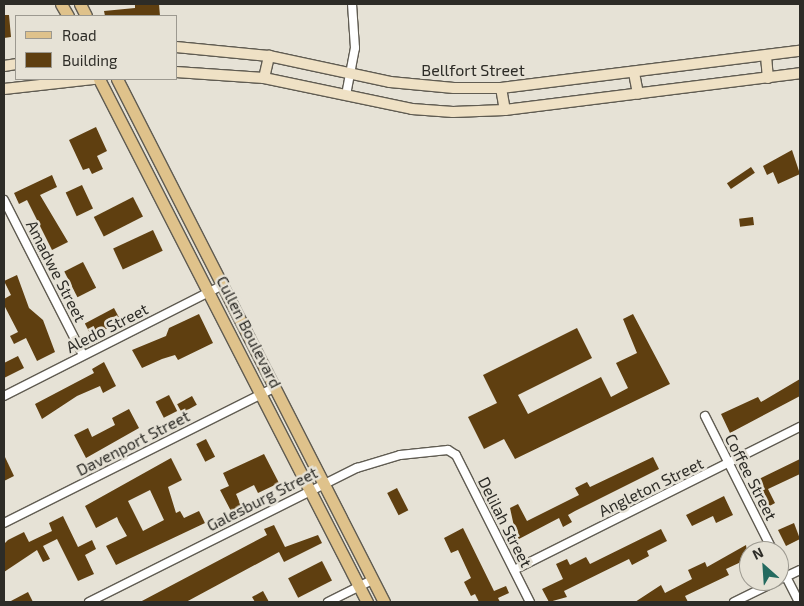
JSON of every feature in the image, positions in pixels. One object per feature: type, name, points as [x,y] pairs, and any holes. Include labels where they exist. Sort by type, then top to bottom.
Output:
[{"type":"main road","points":[[61,4],[67,15]]},
{"type":"main road","name":"Bellfort Street","points":[[178,47],[270,56],[421,87],[501,88],[800,51]]},
{"type":"main road","points":[[264,78],[270,56]]},
{"type":"main road","points":[[766,56],[768,78]]},
{"type":"main road","points":[[178,72],[264,78],[412,109],[505,110],[800,74]]},
{"type":"main road","points":[[634,73],[638,94]]},
{"type":"main road","points":[[4,89],[86,80]]},
{"type":"main road","name":"Cullen Boulevard","points":[[100,80],[210,292],[367,602]]},
{"type":"main road","name":"Cullen Boulevard","points":[[118,80],[384,602]]},
{"type":"main road","points":[[501,88],[505,110]]},
{"type":"street","points":[[346,96],[352,73],[352,4]]},
{"type":"street","name":"Amadwe Street","points":[[4,200],[83,355]]},
{"type":"street","name":"Aledo Street","points":[[4,396],[223,285]]},
{"type":"street","name":"Davenport Street","points":[[4,523],[275,387]]},
{"type":"street","name":"Coffee Street","points":[[705,416],[768,541]]},
{"type":"street","name":"Angleton Street","points":[[514,570],[800,427]]},
{"type":"street","name":"Galesburg Street","points":[[89,602],[323,484],[400,455],[448,450],[456,455]]},
{"type":"street","name":"Delilah Street","points":[[456,455],[530,602]]},
{"type":"street","points":[[328,602],[372,580]]},
{"type":"street","points":[[789,589],[799,602]]},
{"type":"street","points":[[734,602],[756,591]]},
{"type":"building","points":[[135,4],[159,4],[160,15],[105,15],[104,11],[135,8]]},
{"type":"building","points":[[4,15],[9,15],[11,37],[4,38]]},
{"type":"building","points":[[96,127],[107,151],[97,156],[103,169],[92,174],[89,168],[83,170],[69,140]]},
{"type":"building","points":[[792,150],[800,174],[778,184],[773,172],[767,175],[763,166]]},
{"type":"building","points":[[751,167],[755,173],[731,189],[727,183]]},
{"type":"building","points":[[52,175],[57,187],[40,195],[68,242],[52,250],[27,200],[19,204],[14,193]]},
{"type":"building","points":[[82,185],[93,209],[77,216],[66,193]]},
{"type":"building","points":[[133,197],[143,217],[104,237],[94,217]]},
{"type":"building","points":[[753,217],[754,225],[740,227],[739,219]]},
{"type":"building","points":[[153,230],[163,251],[123,269],[113,249]]},
{"type":"building","points":[[83,262],[96,288],[77,297],[64,272]]},
{"type":"building","points":[[17,275],[29,308],[43,320],[55,352],[37,361],[26,338],[14,344],[10,336],[18,332],[4,305],[4,299],[11,295],[4,281]]},
{"type":"building","points":[[114,308],[121,321],[92,337],[85,323]]},
{"type":"building","points":[[199,314],[213,343],[178,360],[175,355],[142,368],[132,350],[166,336],[169,328]]},
{"type":"building","points":[[633,314],[670,384],[515,459],[504,439],[484,449],[468,417],[497,403],[483,375],[577,328],[592,358],[518,395],[528,414],[601,377],[611,397],[628,388],[616,363],[637,353],[623,319]]},
{"type":"building","points":[[18,356],[24,368],[4,378],[4,363]]},
{"type":"building","points":[[104,362],[116,386],[103,393],[100,386],[77,396],[42,419],[35,404],[94,373],[92,369]]},
{"type":"building","points":[[800,379],[800,396],[730,433],[721,414],[758,397],[761,402]]},
{"type":"building","points":[[169,395],[177,411],[164,418],[156,402]]},
{"type":"building","points":[[192,396],[197,405],[182,413],[177,404]]},
{"type":"building","points":[[129,409],[139,428],[86,458],[74,435],[88,428],[92,437],[115,425],[112,418]]},
{"type":"building","points":[[206,439],[215,457],[205,462],[196,444]]},
{"type":"building","points":[[264,454],[279,483],[258,493],[254,485],[236,494],[242,508],[232,513],[220,490],[229,486],[223,473]]},
{"type":"building","points":[[4,455],[14,476],[4,481]]},
{"type":"building","points":[[653,457],[659,469],[568,515],[572,522],[563,527],[559,518],[517,540],[510,508],[518,504],[527,521],[579,495],[575,488],[587,482],[590,487]]},
{"type":"building","points":[[171,458],[182,480],[168,487],[176,513],[180,511],[184,518],[199,511],[205,523],[116,565],[106,546],[127,536],[117,517],[96,528],[85,506]],"holes":[[[150,490],[164,520],[143,531],[128,501]]]},
{"type":"building","points":[[800,459],[800,474],[768,489],[775,503],[766,508],[753,482]]},
{"type":"building","points":[[397,488],[408,510],[399,515],[387,493]]},
{"type":"building","points":[[724,496],[733,515],[716,523],[713,516],[692,526],[686,515]]},
{"type":"building","points":[[63,516],[78,547],[92,540],[96,549],[85,555],[94,574],[78,581],[57,539],[43,546],[50,559],[43,562],[37,550],[4,572],[4,544],[8,540],[24,532],[29,542],[52,531],[49,523]]},
{"type":"building","points":[[794,523],[800,539],[789,544],[789,541],[784,541],[778,530]]},
{"type":"building","points":[[274,525],[285,547],[318,535],[322,543],[284,562],[279,552],[186,602],[140,602],[267,535],[264,529]]},
{"type":"building","points":[[463,528],[494,591],[506,586],[509,593],[498,598],[500,602],[479,602],[475,594],[471,596],[464,582],[471,578],[458,550],[451,553],[444,538]]},
{"type":"building","points":[[661,529],[667,541],[647,551],[649,556],[632,565],[629,559],[564,591],[567,597],[549,602],[542,589],[563,579],[556,564],[567,559],[570,565],[586,557],[590,564]]},
{"type":"building","points":[[739,549],[739,563],[726,569],[729,575],[685,596],[688,602],[635,602],[661,585],[665,593],[692,579],[688,570],[705,562],[707,567]]},
{"type":"building","points":[[322,561],[332,581],[298,598],[288,578]]},
{"type":"building","points":[[263,591],[269,602],[255,602],[252,597]]},
{"type":"building","points":[[28,592],[33,602],[9,602]]}]
